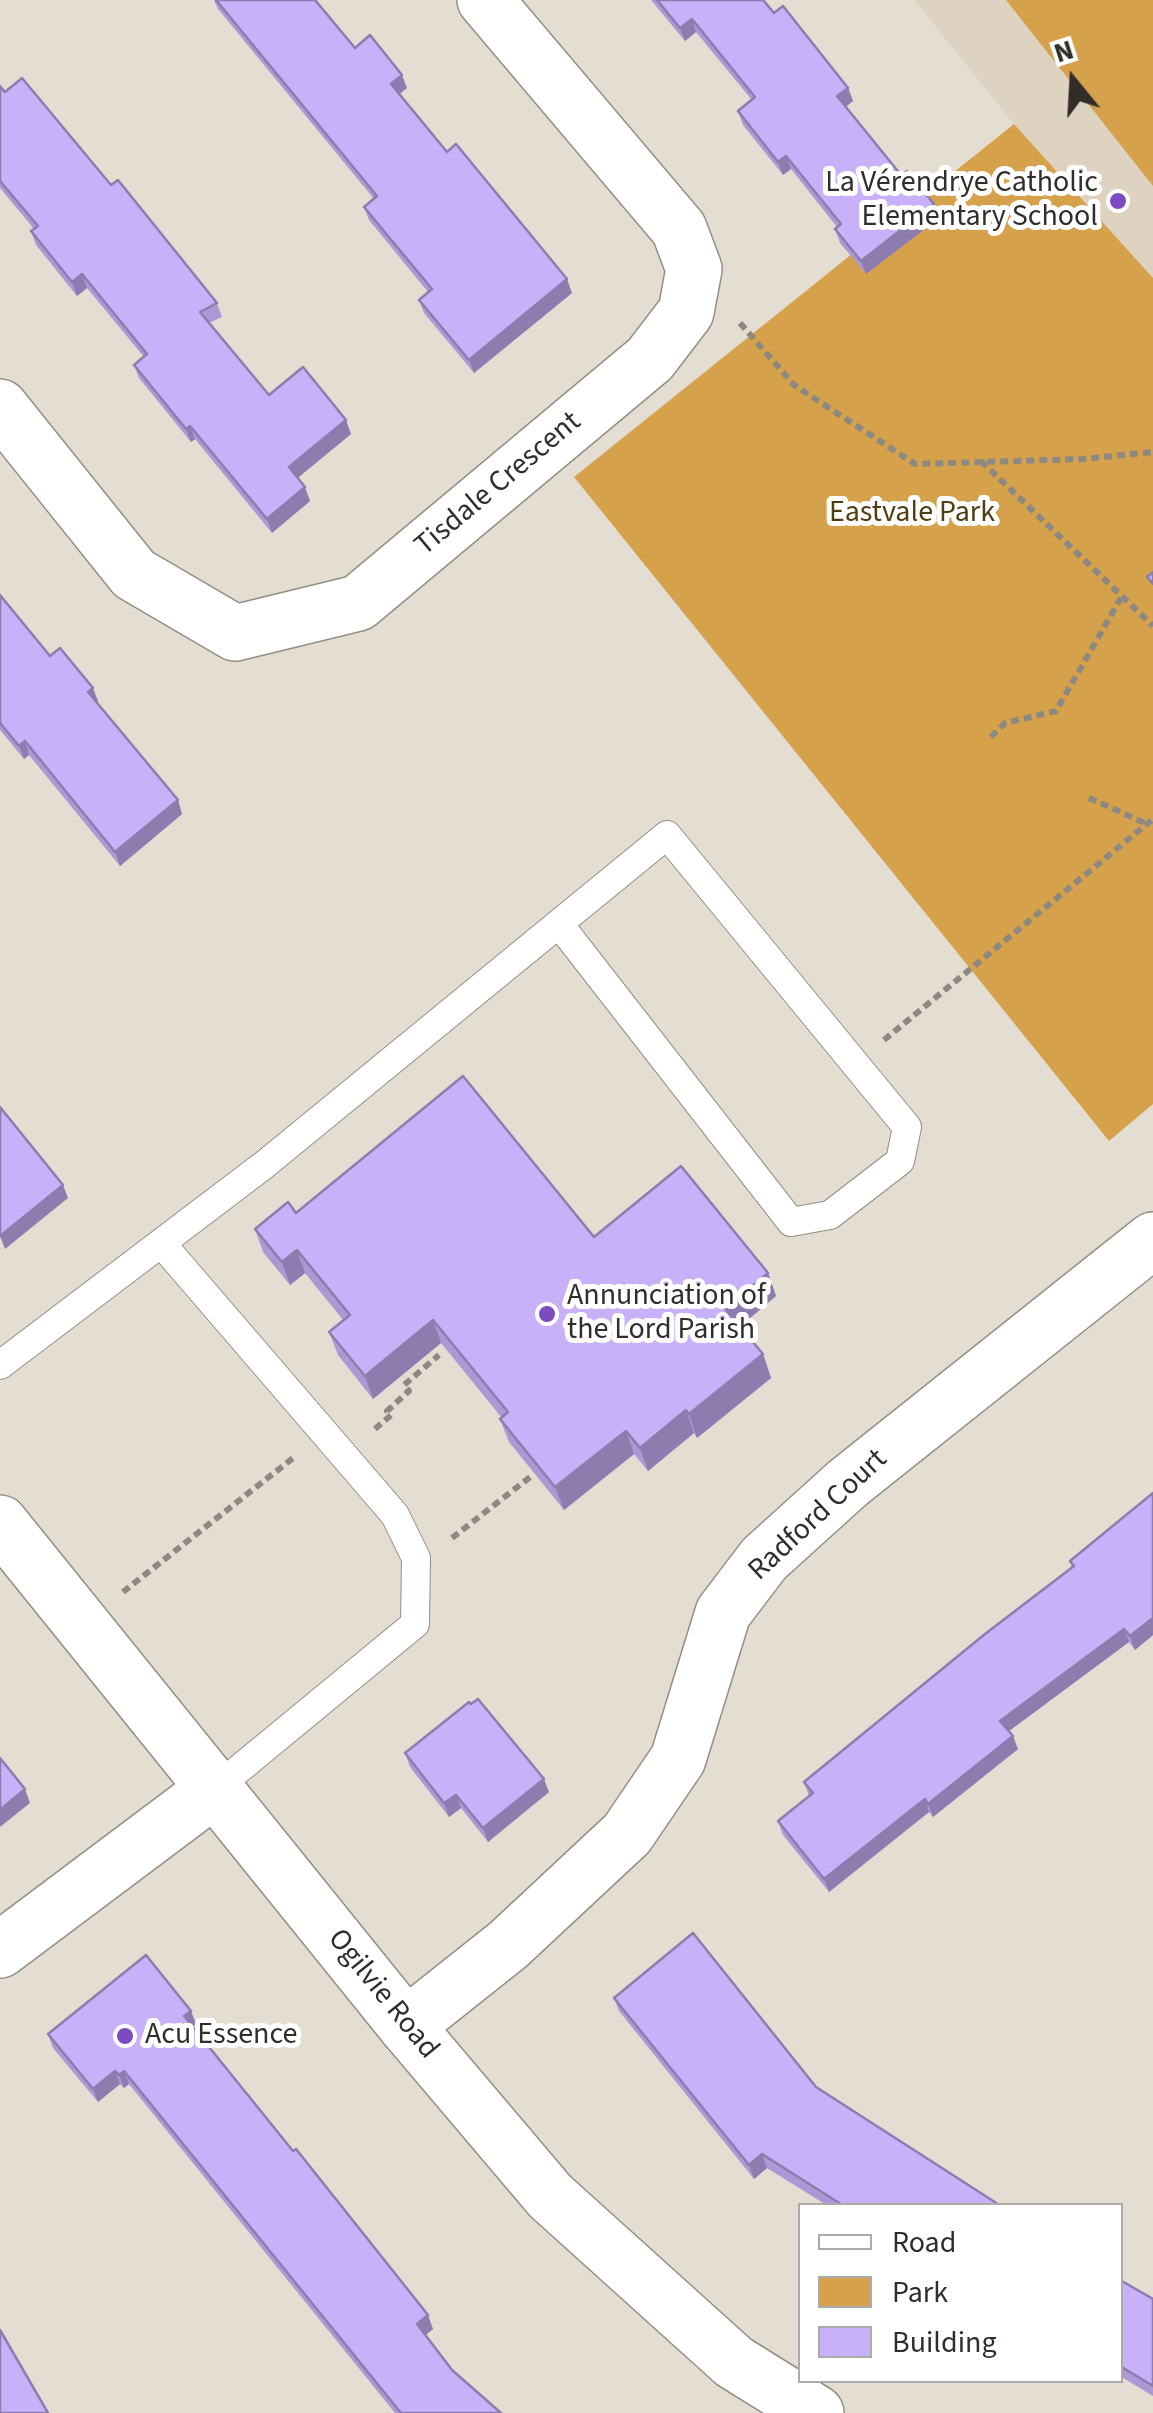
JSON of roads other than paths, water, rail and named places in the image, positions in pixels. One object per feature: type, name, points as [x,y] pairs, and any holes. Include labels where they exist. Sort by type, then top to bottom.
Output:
[{"type":"street","name":"Tisdale Crescent","points":[[0,407],[134,574],[236,634],[358,603],[650,359],[686,312],[694,269],[678,229],[485,0]]},
{"type":"street","name":"Radford Court","points":[[406,2026],[508,1945],[627,1834],[678,1759],[723,1614],[764,1558],[848,1483],[1153,1240]]},
{"type":"street","name":"Ogilvie Road","points":[[0,1523],[406,2026],[550,2196],[734,2362],[816,2413]]},
{"type":"street","points":[[0,1950],[216,1788]]},
{"type":"lane","points":[[0,1365],[264,1165],[559,924],[668,835],[908,1127],[900,1160],[830,1215],[791,1222],[559,924]]},
{"type":"lane","points":[[161,1243],[394,1514],[416,1558],[414,1624],[216,1788]]},
{"type":"place","name":"La Vérendrye Catholic Elementary School","points":[[1118,201]]},
{"type":"place","name":"Annunciation of the Lord Parish","points":[[547,1314]]},
{"type":"place","name":"Acu Essence","points":[[125,2036]]},
{"type":"park label","name":"Eastvale Park","points":[[912,514]]}]
